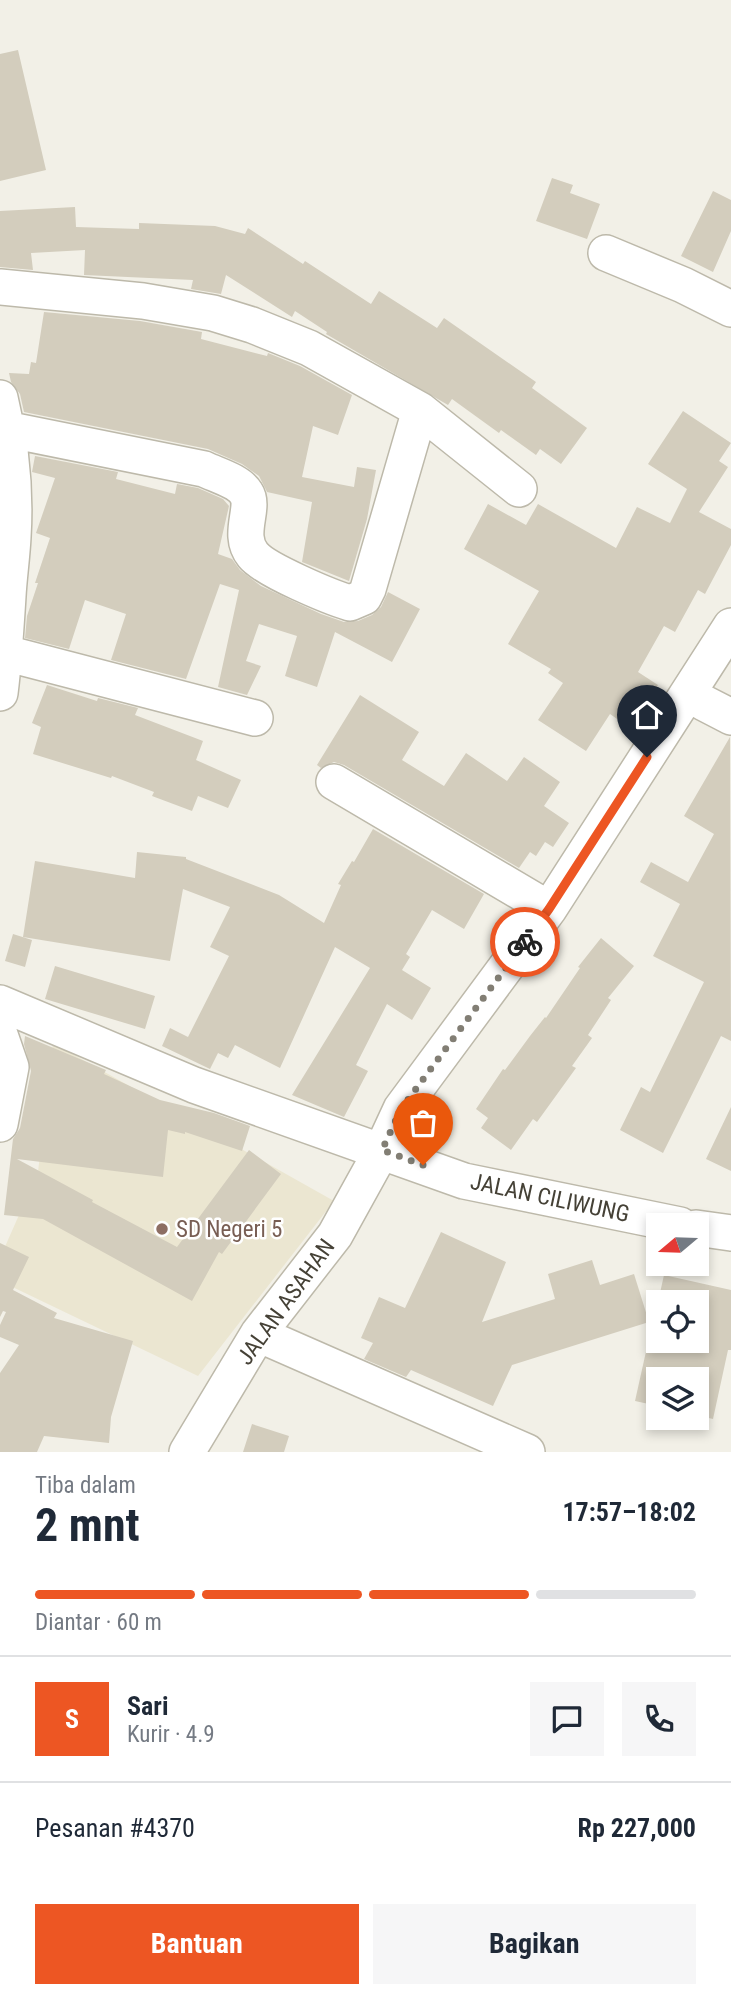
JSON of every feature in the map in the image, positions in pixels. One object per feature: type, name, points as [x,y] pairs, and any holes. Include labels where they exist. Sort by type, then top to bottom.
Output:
[{"type":"street","points":[[607,253],[683,285],[731,309]]},
{"type":"street","points":[[0,287],[95,295],[214,313],[252,324],[309,348],[420,410],[519,489]]},
{"type":"street","points":[[0,693],[5,653],[4,594],[13,538],[14,501],[3,418],[204,469],[233,483],[246,491],[249,501],[245,530],[247,544],[254,556],[268,567],[350,603],[364,597],[368,589],[420,410]]},
{"type":"street","name":"JALAN ASAHAN","points":[[187,1452],[258,1334],[335,1235],[382,1150],[401,1109],[549,909],[731,626]]},
{"type":"street","points":[[5,653],[255,718]]},
{"type":"street","points":[[382,1150],[417,1120],[629,824],[718,710],[731,664]]},
{"type":"street","points":[[334,782],[549,909]]},
{"type":"street","name":"JALAN CILIWUNG","points":[[0,1003],[194,1085],[464,1181],[646,1218]]},
{"type":"street","points":[[0,1124],[4,1057]]},
{"type":"street","points":[[709,1230],[731,1233]]},
{"type":"street","points":[[258,1334],[527,1452]]},
{"type":"shaded area","name":"SD Negeri 5","points":[[53,1043],[334,1201],[198,1376],[0,1281],[0,1258],[38,1172]]},
{"type":"building","points":[[18,50],[46,170],[0,181],[0,54]]},
{"type":"building","points":[[552,178],[573,185],[570,193],[600,204],[587,239],[536,221]]},
{"type":"building","points":[[713,191],[731,200],[731,231],[713,272],[681,256]]},
{"type":"building","points":[[75,207],[76,227],[139,229],[139,223],[215,226],[245,234],[248,228],[371,304],[379,291],[437,328],[444,318],[536,382],[532,388],[587,428],[561,464],[540,449],[536,455],[501,430],[499,433],[452,399],[448,405],[326,334],[327,332],[295,311],[292,317],[226,275],[221,294],[191,289],[193,280],[84,275],[85,250],[31,253],[33,270],[0,267],[0,211]]},
{"type":"building","points":[[44,312],[140,321],[202,332],[201,339],[267,356],[268,353],[300,366],[352,395],[338,435],[313,426],[302,477],[354,487],[357,467],[376,470],[367,519],[349,581],[302,562],[312,502],[267,492],[259,476],[242,464],[208,449],[24,412],[20,394],[11,382],[9,373],[29,374],[31,362],[36,363]]},
{"type":"building","points":[[683,411],[731,443],[719,461],[728,467],[699,512],[731,529],[731,545],[705,594],[698,590],[675,632],[664,626],[638,672],[658,685],[630,728],[610,714],[586,751],[538,720],[563,683],[548,673],[551,669],[508,644],[539,591],[464,549],[488,504],[526,525],[538,504],[616,548],[637,507],[670,523],[687,489],[648,464]]},
{"type":"building","points":[[35,456],[118,472],[116,479],[175,494],[177,484],[198,488],[223,499],[229,506],[218,554],[232,559],[240,570],[261,586],[321,614],[344,622],[358,621],[372,615],[381,607],[388,592],[420,609],[392,662],[335,632],[317,687],[285,676],[297,636],[259,624],[246,661],[261,666],[247,695],[218,687],[239,590],[220,584],[186,679],[111,660],[126,614],[85,600],[69,649],[25,638],[27,616],[38,583],[35,583],[50,538],[36,533],[55,478],[32,472]]},
{"type":"building","points":[[47,685],[97,701],[98,698],[138,708],[135,715],[203,741],[196,760],[241,780],[228,808],[198,796],[192,811],[152,796],[154,792],[112,776],[111,778],[33,754],[41,727],[32,723]]},
{"type":"building","points":[[360,695],[419,732],[402,760],[444,786],[466,753],[507,781],[524,757],[560,782],[544,806],[569,823],[553,847],[545,842],[536,856],[530,852],[519,868],[344,765],[334,762],[321,768],[317,765]]},
{"type":"building","points":[[730,737],[731,1041],[721,1036],[663,1153],[620,1130],[641,1087],[650,1092],[704,982],[653,956],[680,904],[640,882],[651,862],[688,882],[714,834],[684,816]]},
{"type":"building","points":[[373,829],[484,894],[464,929],[432,910],[406,954],[410,957],[402,970],[431,988],[412,1020],[387,1004],[356,1065],[368,1071],[344,1117],[292,1095],[370,968],[335,947],[280,1068],[235,1045],[228,1058],[218,1053],[210,1069],[162,1046],[170,1028],[188,1037],[229,956],[210,947],[230,907],[183,889],[170,961],[23,937],[35,861],[135,878],[137,852],[186,857],[279,895],[324,923],[341,885],[338,884]]},
{"type":"building","points":[[13,934],[32,940],[25,967],[5,961]]},
{"type":"building","points":[[601,938],[634,966],[608,998],[611,1000],[588,1035],[592,1038],[572,1066],[576,1068],[537,1122],[533,1119],[511,1150],[481,1128],[488,1118],[476,1109],[503,1069],[505,1070],[546,1018],[580,968],[578,967]]},
{"type":"building","points":[[55,966],[155,996],[145,1029],[45,999]]},
{"type":"building","points":[[25,1036],[106,1070],[104,1074],[160,1100],[214,1113],[250,1126],[242,1151],[185,1132],[168,1130],[163,1177],[17,1159],[93,1200],[92,1202],[177,1247],[249,1150],[281,1174],[222,1254],[219,1252],[192,1301],[43,1219],[4,1215],[13,1139],[20,1128],[31,1071],[24,1044]]},
{"type":"building","points":[[731,1107],[731,1171],[706,1159]]},
{"type":"building","points":[[441,1232],[506,1262],[482,1322],[555,1299],[548,1274],[592,1260],[600,1285],[634,1274],[646,1312],[646,1323],[512,1365],[493,1406],[411,1370],[406,1377],[364,1359],[373,1343],[361,1338],[379,1297],[405,1308]]},
{"type":"building","points":[[0,1243],[29,1257],[13,1290],[57,1313],[54,1318],[133,1341],[111,1417],[109,1443],[44,1436],[37,1452],[0,1452],[0,1373],[19,1345],[0,1337],[0,1325],[6,1312],[3,1311],[0,1317]]},
{"type":"building","points":[[664,1276],[668,1276],[731,1290],[731,1350],[728,1350],[713,1419],[709,1418],[709,1367],[646,1367],[646,1403],[635,1401],[646,1352],[709,1353],[709,1290],[661,1290]]},
{"type":"building","points":[[252,1424],[289,1436],[284,1452],[243,1452]]},
{"type":"way so far","points":[[423,1165],[382,1150],[401,1109],[525,942]]},
{"type":"place","name":"SD Negeri 5","points":[[162,1229]]},
{"type":"route","points":[[525,942],[647,757]]}]
